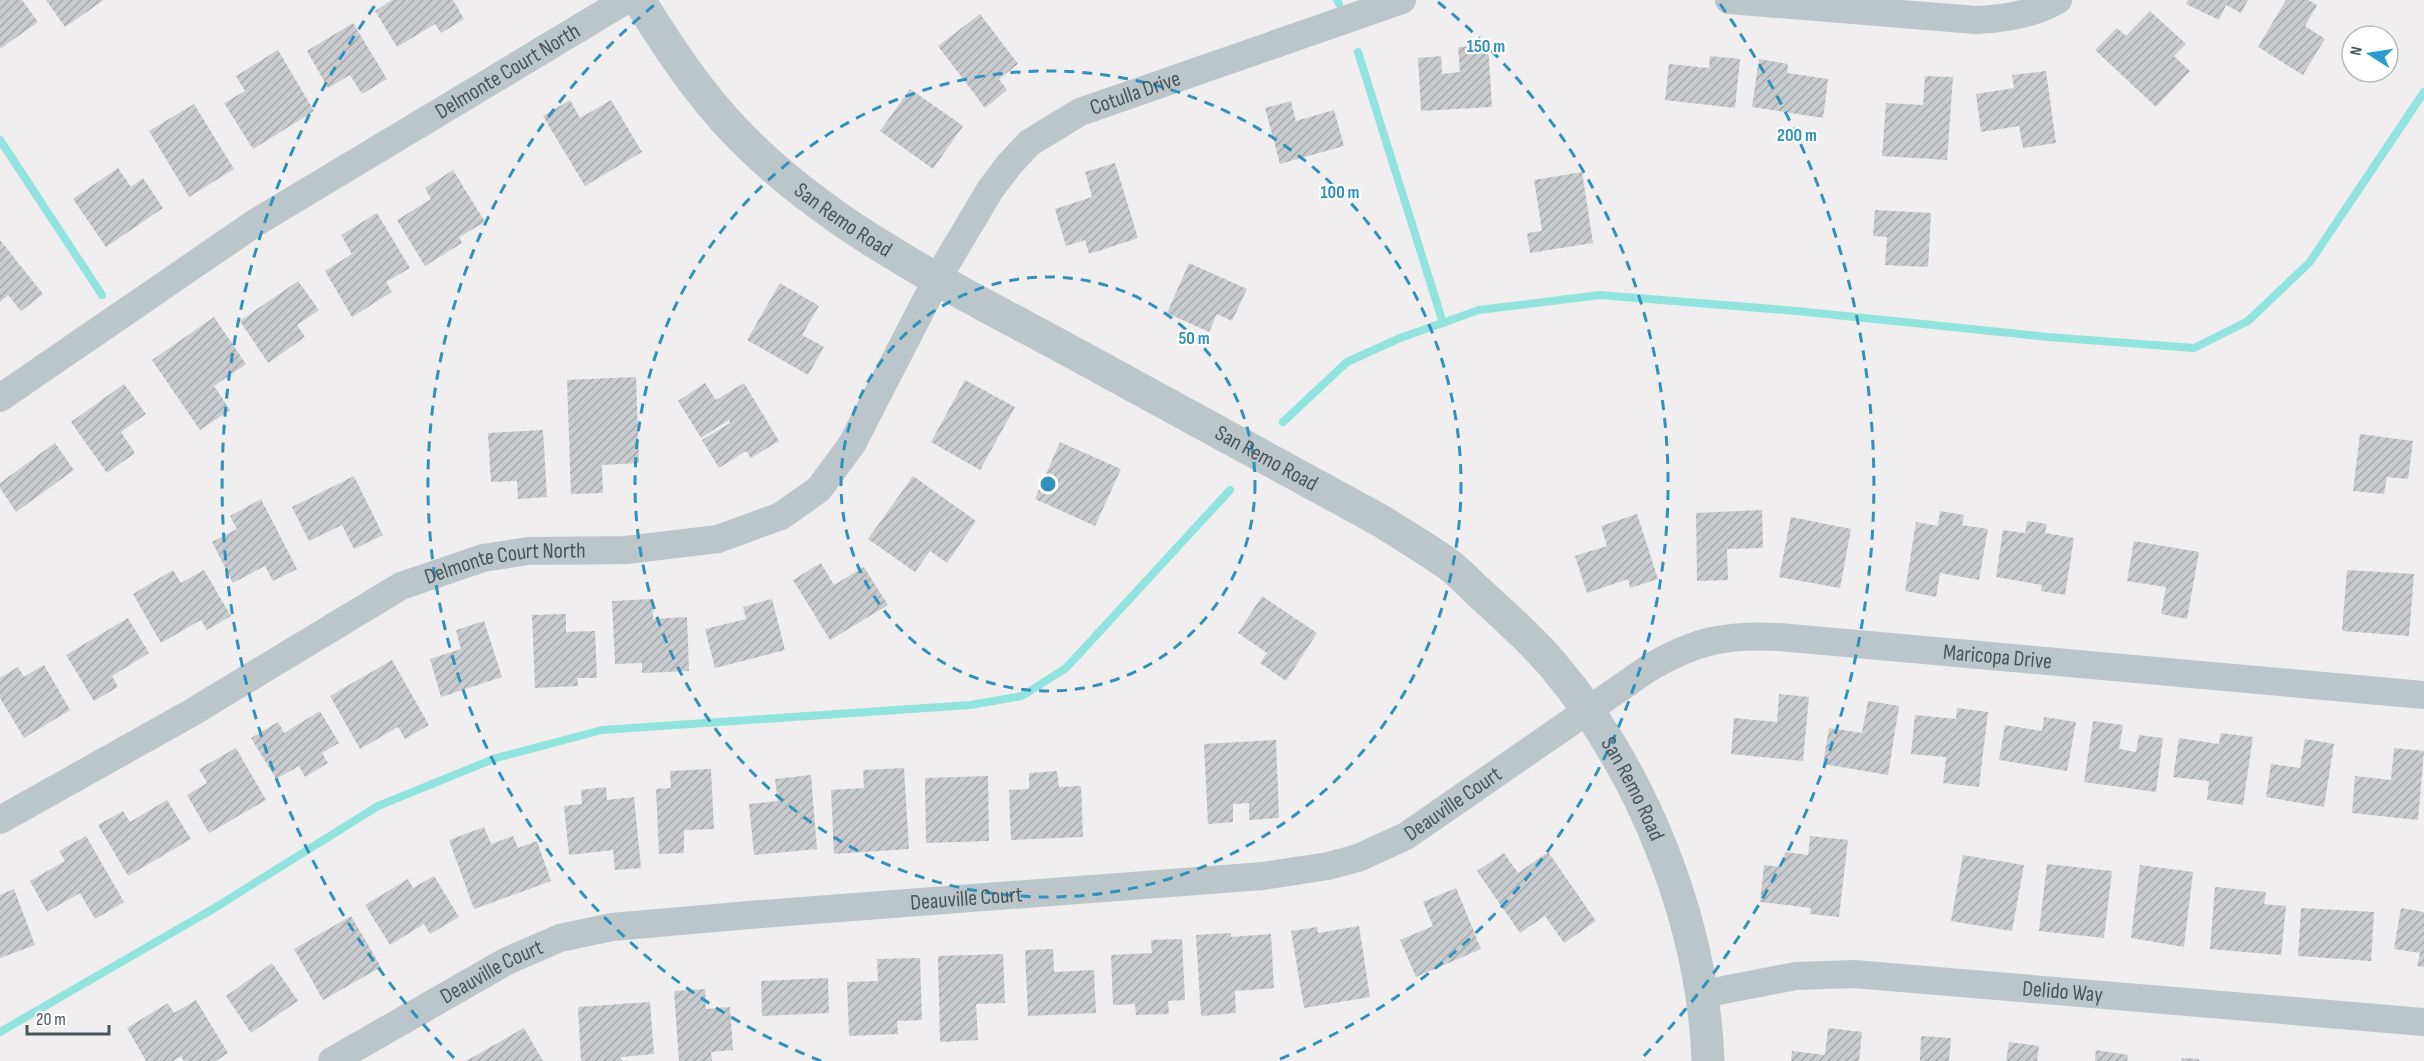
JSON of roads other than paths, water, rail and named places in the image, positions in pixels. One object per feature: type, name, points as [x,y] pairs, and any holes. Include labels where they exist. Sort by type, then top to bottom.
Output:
[{"type":"street","name":"Delmonte Court North","points":[[0,398],[255,223],[626,0]]},
{"type":"street","name":"San Remo Road","points":[[639,0],[676,59],[731,127],[795,187],[845,224],[937,279],[1383,522],[1448,564],[1502,613],[1553,664],[1588,711],[1632,786],[1666,861],[1679,899],[1703,994],[1708,1061]]},
{"type":"street","name":"Cotulla Drive","points":[[937,279],[990,190],[1008,166],[1029,143],[1052,127],[1080,112],[1402,0]]},
{"type":"street","points":[[1729,0],[1976,20],[1994,19],[2031,11],[2058,0]]},
{"type":"street","name":"Delmonte Court North","points":[[0,820],[191,713],[401,586],[483,558],[528,551],[626,550],[718,539],[781,516],[819,489],[852,444],[937,279]]},
{"type":"street","name":"Maricopa Drive","points":[[1588,711],[1650,668],[1693,645],[1713,639],[1757,636],[2424,695]]},
{"type":"street","name":"Deauville Court","points":[[332,1061],[507,961],[537,946],[586,932],[612,927],[761,914],[1263,876],[1328,866],[1358,858],[1406,836],[1588,711]]},
{"type":"street","name":"Delido Way","points":[[1703,994],[1796,976],[1854,974],[2424,1022]]},
{"type":"waterway","points":[[1337,0],[1339,4]]},
{"type":"waterway","points":[[1358,52],[1443,323]]},
{"type":"waterway","points":[[1283,422],[1347,362],[1400,338],[1479,310],[1600,295],[1797,311],[2048,337],[2194,348],[2248,321],[2310,262],[2424,92]]},
{"type":"waterway","points":[[0,140],[102,295]]},
{"type":"waterway","points":[[0,1032],[213,909],[378,806],[496,758],[602,730],[970,705],[1022,696],[1066,668],[1230,490]]}]
